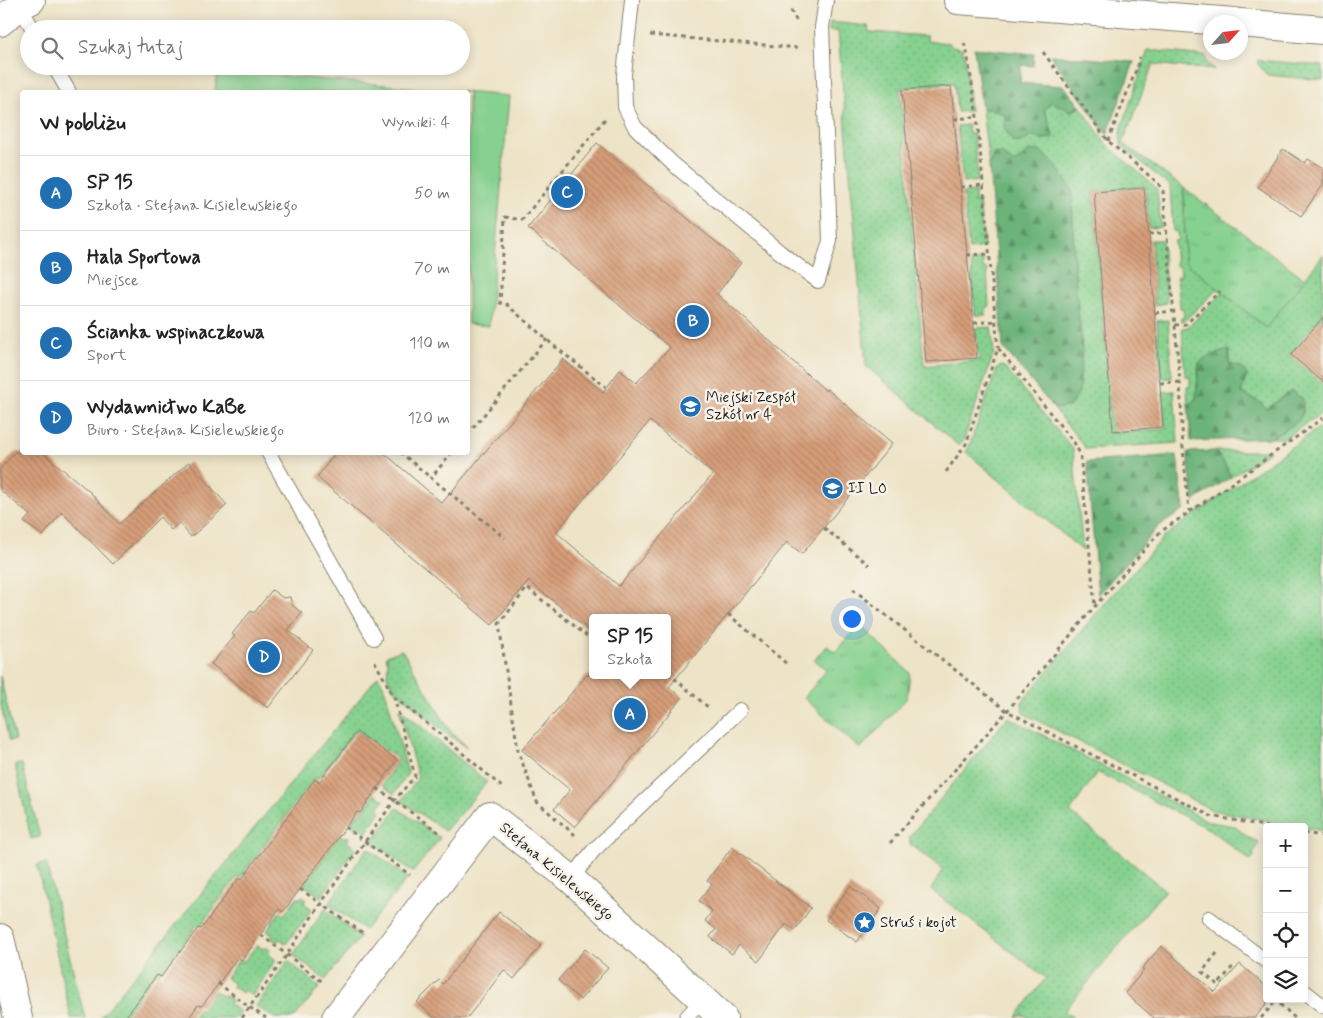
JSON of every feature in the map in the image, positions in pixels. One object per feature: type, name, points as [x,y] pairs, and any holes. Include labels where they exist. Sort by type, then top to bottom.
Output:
[{"type":"street","points":[[958,0],[1203,20]]},
{"type":"street","points":[[1248,24],[1323,30]]},
{"type":"street","name":"Stefana Kisielewskiego","points":[[336,1018],[490,816],[571,879],[694,1009],[722,1018]]},
{"type":"street","points":[[0,938],[18,1018]]},
{"type":"lane","points":[[632,0],[624,72],[625,107],[635,127],[673,164],[818,281],[830,241],[822,26],[826,0]]},
{"type":"lane","points":[[59,75],[68,90]]},
{"type":"lane","points":[[270,455],[374,638]]},
{"type":"lane","points":[[571,879],[593,851],[740,710]]},
{"type":"lane","points":[[1210,918],[1263,959]]},
{"type":"lane","points":[[1308,994],[1323,1006]]},
{"type":"path","points":[[791,10],[798,26]]},
{"type":"path","points":[[628,33],[799,48],[799,41]]},
{"type":"path","points":[[946,472],[966,444],[998,348],[977,117],[964,42]]},
{"type":"path","points":[[1043,52],[1108,141],[1158,183],[1163,191],[1189,511]]},
{"type":"path","points":[[1108,141],[1140,57]]},
{"type":"path","points":[[606,387],[506,304],[500,303],[506,217],[522,220],[607,117]]},
{"type":"path","points":[[954,119],[977,117]]},
{"type":"path","points":[[961,187],[984,185]]},
{"type":"path","points":[[1148,234],[1167,233]]},
{"type":"path","points":[[967,255],[990,254]]},
{"type":"path","points":[[1175,325],[1186,324],[1220,291]]},
{"type":"path","points":[[1155,313],[1173,311]]},
{"type":"path","points":[[974,323],[996,321]]},
{"type":"path","points":[[470,432],[547,339]]},
{"type":"path","points":[[998,348],[1075,444],[1080,454],[1095,606]]},
{"type":"path","points":[[1160,383],[1180,382]]},
{"type":"path","points":[[890,843],[1007,711],[1160,532],[1323,418]]},
{"type":"path","points":[[404,455],[505,538]]},
{"type":"path","points":[[431,478],[450,455]]},
{"type":"path","points":[[824,528],[868,565]]},
{"type":"path","points":[[587,636],[527,588],[499,624],[518,751],[537,802],[593,851]]},
{"type":"path","points":[[853,589],[1007,711],[1211,816],[1263,826]]},
{"type":"path","points":[[728,614],[787,664]]},
{"type":"path","points":[[242,1018],[394,801],[415,776],[394,697],[369,652],[374,638]]},
{"type":"path","points":[[671,676],[727,723]]},
{"type":"path","points":[[394,697],[505,790]]},
{"type":"path","points":[[377,788],[443,835]]},
{"type":"path","points":[[345,827],[410,875]]},
{"type":"path","points":[[1308,834],[1323,836]]},
{"type":"path","points":[[300,889],[363,934]]},
{"type":"path","points":[[260,935],[324,983]]},
{"type":"path","points":[[1218,985],[1234,966]]},
{"type":"path","points":[[218,983],[266,1018]]},
{"type":"path","points":[[1261,1018],[1273,1003]]},
{"type":"path","points":[[1278,1003],[1296,1018]]},
{"type":"green space","points":[[830,22],[868,26],[869,32],[927,36],[927,41],[949,43],[952,46],[962,48],[965,58],[970,111],[957,112],[954,83],[900,88],[924,366],[979,360],[975,328],[991,327],[994,353],[963,442],[959,446],[866,366],[838,31],[829,31]]},
{"type":"green space","points":[[974,48],[1034,54],[1033,66],[1021,65],[1020,83],[1064,86],[1081,107],[1071,111],[1052,102],[1044,109],[1053,138],[1041,139],[1031,136],[1023,142],[1013,142],[1004,127],[1005,115],[990,109],[982,109]]},
{"type":"green space","points":[[1148,50],[1203,56],[1203,60],[1206,60],[1214,70],[1153,64],[1123,143],[1184,188],[1185,261],[1218,289],[1184,321],[1181,321],[1181,318],[1184,317],[1183,308],[1180,308],[1177,276],[1181,276],[1180,267],[1176,266],[1174,241],[1178,240],[1177,232],[1173,231],[1170,186],[1121,145],[1120,133]]},
{"type":"green space","points":[[1050,55],[1134,62],[1107,135]]},
{"type":"green space","points":[[1258,60],[1323,66],[1323,80],[1267,75],[1258,64]]},
{"type":"green space","points":[[217,75],[273,75],[442,90],[215,90]]},
{"type":"green space","points":[[470,92],[509,96],[489,326],[470,324]]},
{"type":"green space","points":[[1052,102],[1071,111],[1081,107],[1107,145],[1157,190],[1161,227],[1149,228],[1145,186],[1093,192],[1112,433],[1165,429],[1163,392],[1174,391],[1178,443],[1085,449],[1055,410],[1070,406],[1074,263],[1072,190],[1029,151],[1012,164],[1001,153],[994,154],[989,165],[982,109],[990,109],[1005,115],[1004,127],[1013,142],[1023,142],[1031,136],[1041,139],[1053,138],[1044,109]]},
{"type":"green space","points":[[968,125],[969,134],[974,134],[978,181],[963,183],[957,126]]},
{"type":"green space","points":[[1029,151],[1040,151],[1055,164],[1072,190],[1074,263],[1082,350],[1079,392],[1070,406],[1055,410],[1003,347],[989,165],[994,154],[1001,153],[1013,163]]},
{"type":"green space","points":[[1184,188],[1305,279],[1266,328],[1185,262]]},
{"type":"green space","points":[[975,192],[975,202],[979,201],[984,247],[969,249],[963,193]]},
{"type":"green space","points":[[1151,240],[1162,240],[1167,303],[1155,305]]},
{"type":"green space","points":[[1323,255],[1323,315],[1289,355],[1323,384],[1323,412],[1285,438],[1271,438],[1277,434],[1291,391],[1267,409],[1258,401],[1241,393],[1242,368],[1229,364],[1229,351],[1199,363],[1196,399],[1188,405],[1187,387],[1190,387],[1190,376],[1185,376],[1182,328],[1188,327],[1223,293],[1266,328]]},
{"type":"green space","points":[[983,260],[983,269],[987,269],[989,307],[986,307],[986,315],[975,315],[971,261]]},
{"type":"green space","points":[[1168,320],[1172,378],[1161,378],[1157,321]]},
{"type":"green space","points":[[1229,350],[1229,364],[1242,368],[1247,375],[1241,393],[1258,401],[1267,409],[1291,391],[1303,399],[1303,412],[1298,422],[1271,438],[1191,441],[1188,405],[1196,399],[1199,363],[1208,356]]},
{"type":"green space","points":[[1001,366],[1004,367],[1073,449],[1083,551],[966,452],[997,369]]},
{"type":"green space","points":[[1323,425],[1323,831],[1308,828],[1308,823],[1281,823],[1212,810],[1023,713],[1022,702],[1098,611],[1164,537]]},
{"type":"green space","points":[[1215,451],[1270,451],[1231,477],[1223,461]]},
{"type":"green space","points":[[1215,451],[1223,461],[1231,477],[1194,501],[1187,452]]},
{"type":"green space","points":[[1177,455],[1184,510],[1159,526],[1098,595],[1087,462]]},
{"type":"green space","points":[[859,624],[910,673],[907,698],[860,749],[804,698],[827,669],[814,660],[827,646],[835,652]]},
{"type":"green space","points":[[402,650],[450,731],[467,747],[447,734],[393,688],[387,676],[388,664],[386,656]]},
{"type":"green space","points":[[0,676],[15,740],[9,741],[0,701]]},
{"type":"green space","points":[[378,676],[384,687],[408,773],[394,794],[382,785],[399,759],[356,730],[318,779],[315,777],[240,878],[237,877],[200,926],[197,925],[159,974],[156,972],[123,1018],[100,1018]]},
{"type":"green space","points":[[399,708],[487,782],[445,831],[401,801],[418,778]]},
{"type":"green space","points":[[1008,717],[1210,822],[1234,826],[1249,838],[1259,842],[1251,861],[1209,829],[1097,772],[1070,812],[1165,890],[1065,1010],[1073,1018],[1030,1018],[1023,1015],[1016,1017],[1046,978],[931,890],[943,869],[910,844],[910,836]]},
{"type":"green space","points":[[22,764],[40,837],[31,839],[15,765]]},
{"type":"green space","points":[[375,794],[384,800],[378,808],[381,811],[366,833],[359,827],[356,830],[355,826],[351,823],[357,814],[360,815]]},
{"type":"green space","points":[[397,808],[440,838],[413,872],[372,842]]},
{"type":"green space","points":[[340,835],[345,838],[349,837],[347,842],[356,848],[321,897],[304,885]]},
{"type":"green space","points":[[368,848],[408,878],[365,930],[328,904]]},
{"type":"green space","points":[[46,863],[85,1018],[71,1018],[37,865]]},
{"type":"green space","points":[[302,896],[306,899],[304,903],[312,909],[286,944],[280,939],[277,942],[272,939],[273,936],[267,931],[279,912],[284,915],[297,897],[300,899]]},
{"type":"green space","points":[[325,909],[360,937],[325,980],[293,955]]},
{"type":"green space","points":[[257,945],[263,949],[265,947],[270,950],[268,953],[276,960],[252,996],[244,990],[242,993],[232,986],[234,984],[226,978],[239,960],[243,962]]},
{"type":"green space","points":[[288,961],[320,987],[294,1018],[274,1018],[256,1006]]},
{"type":"green space","points":[[215,991],[231,1000],[229,1004],[240,1012],[236,1018],[192,1018],[199,1008],[202,1009]]},
{"type":"building","points":[[951,86],[977,358],[926,362],[902,90]]},
{"type":"building","points":[[597,143],[741,263],[717,294],[826,391],[827,389],[892,444],[802,554],[787,542],[669,687],[682,698],[575,827],[554,809],[570,790],[522,750],[587,675],[589,675],[589,679],[671,679],[671,614],[589,614],[589,631],[529,581],[492,625],[317,477],[334,455],[386,455],[442,503],[563,359],[603,392],[620,370],[636,383],[670,348],[528,228]],"holes":[[[650,421],[713,474],[619,586],[556,532]]]},
{"type":"building","points":[[1283,149],[1305,163],[1308,159],[1323,168],[1323,185],[1301,216],[1258,187]]},
{"type":"building","points":[[1144,188],[1163,427],[1113,431],[1094,192]]},
{"type":"building","points":[[1323,317],[1323,382],[1291,355]]},
{"type":"building","points":[[15,452],[20,452],[20,455],[46,455],[90,492],[119,524],[189,462],[227,505],[191,537],[179,523],[171,530],[160,517],[113,564],[62,512],[43,536],[24,522],[30,515],[0,490],[0,469]]},
{"type":"building","points":[[272,590],[283,598],[290,597],[292,605],[302,613],[288,630],[313,650],[268,708],[211,664],[235,636],[232,634],[251,611],[254,613]]},
{"type":"building","points":[[357,732],[397,760],[360,813],[357,812],[283,912],[279,909],[242,960],[238,957],[202,1006],[198,1005],[189,1018],[125,1018],[157,975],[161,977],[198,928],[201,929],[239,878],[241,880],[315,779],[319,782]]},
{"type":"building","points":[[732,847],[811,908],[795,930],[786,924],[759,961],[739,945],[732,954],[710,937],[716,929],[705,921],[712,911],[699,901],[712,884],[707,881]]},
{"type":"building","points":[[850,886],[881,909],[857,942],[826,920]]},
{"type":"building","points":[[499,912],[541,945],[514,979],[504,970],[467,1018],[434,1018],[417,1002],[439,980],[443,984]]},
{"type":"building","points":[[1161,946],[1215,992],[1240,964],[1263,984],[1263,1003],[1267,1003],[1255,1018],[1154,1018],[1125,993],[1144,970],[1142,969]]},
{"type":"building","points":[[585,949],[608,968],[580,1000],[558,980]]},
{"type":"place","name":"Ścianka wspinaczkowa","points":[[567,192]]},
{"type":"place","name":"Hala Sportowa","points":[[693,321]]},
{"type":"place","name":"Miejski Zespół Szkół nr 4","points":[[690,406]]},
{"type":"place","name":"II LO","points":[[832,488]]},
{"type":"place","name":"Wydawnictwo KaBe","points":[[264,657]]},
{"type":"place","name":"SP 15","points":[[630,714]]},
{"type":"place","name":"Struś i kojot","points":[[864,922]]}]
